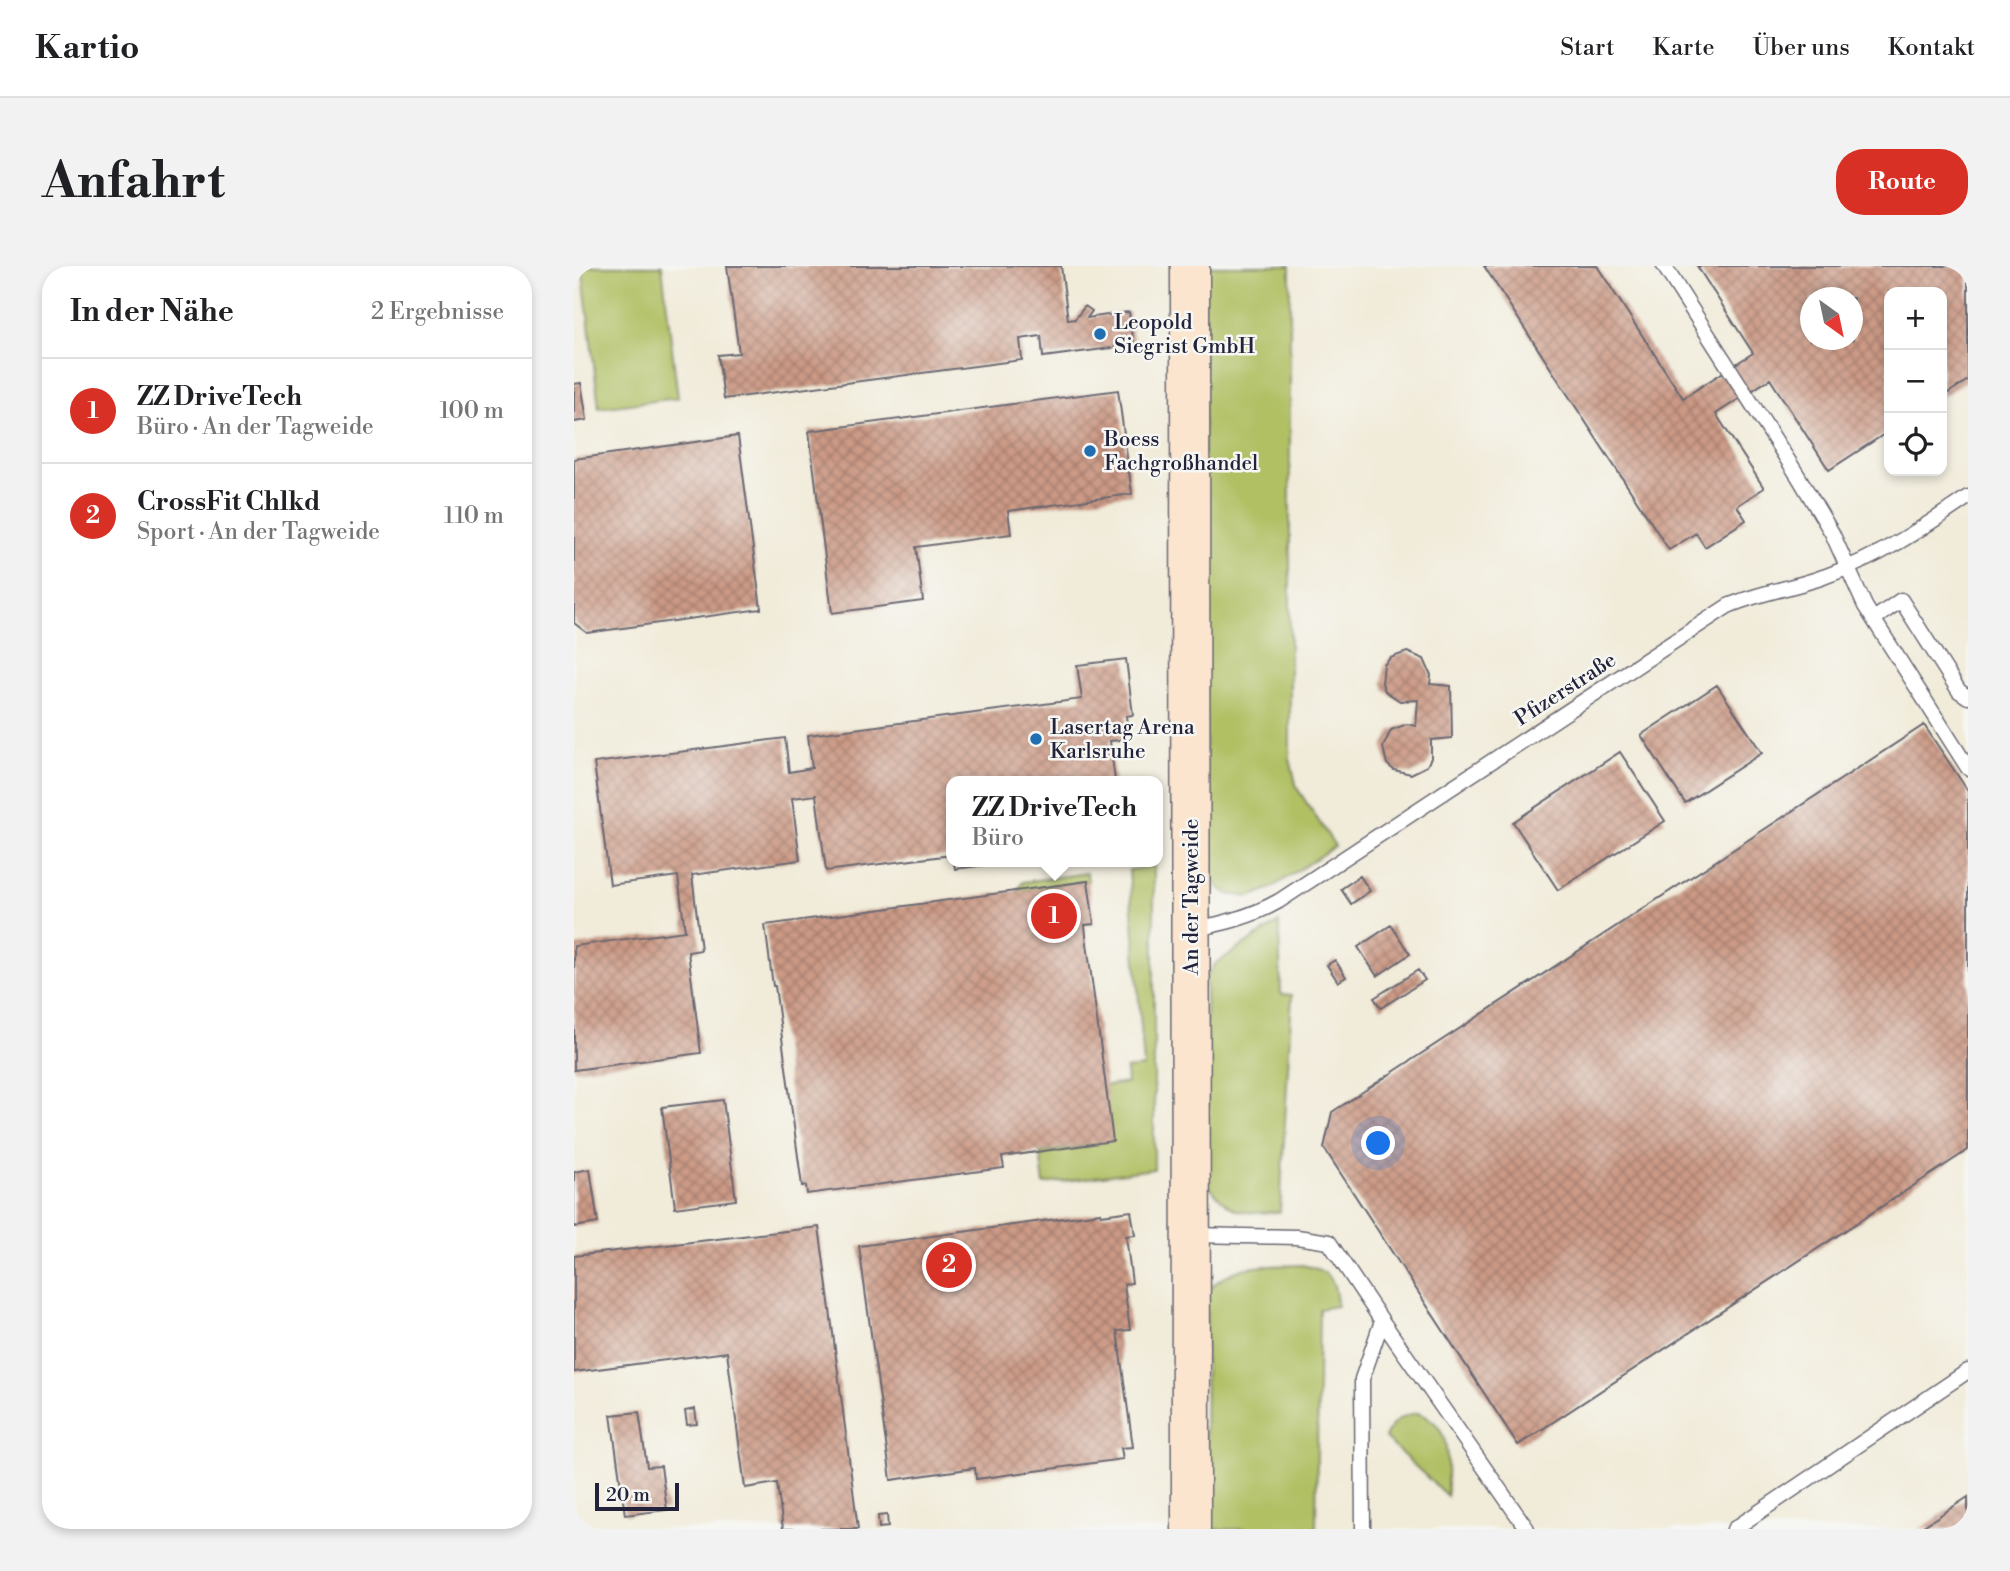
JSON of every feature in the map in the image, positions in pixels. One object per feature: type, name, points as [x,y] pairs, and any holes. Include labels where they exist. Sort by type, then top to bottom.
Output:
[{"type":"main road","name":"An der Tagweide","points":[[1190,266],[1191,1529]]},
{"type":"lane","points":[[1664,266],[1798,476],[1832,533],[1865,606],[1968,768]]},
{"type":"lane","name":"Pfizerstraße","points":[[1191,930],[1240,920],[1279,901],[1728,607],[1745,599],[1823,578],[1848,568],[1878,554],[1968,497]]},
{"type":"lane","points":[[1874,619],[1901,600],[1959,691],[1968,697]]},
{"type":"lane","points":[[1191,1235],[1297,1237],[1329,1242],[1527,1529]]},
{"type":"lane","points":[[1363,1529],[1362,1379],[1382,1321]]},
{"type":"lane","points":[[1734,1529],[1968,1371]]},
{"type":"green space","points":[[582,266],[662,266],[678,398],[599,408]]},
{"type":"green space","points":[[1203,266],[1290,266],[1290,759],[1297,788],[1335,846],[1271,888],[1250,897],[1229,894],[1219,888],[1206,870]]},
{"type":"green space","points":[[1154,867],[1154,1169],[1044,1184],[1040,1153],[1088,1146],[1105,1086],[1127,1083],[1126,1069],[1144,1067],[1129,870]]},
{"type":"green space","points":[[1087,873],[1088,881],[1017,891],[1023,882]]},
{"type":"green space","points":[[1279,922],[1281,994],[1292,995],[1280,1212],[1256,1213],[1230,1207],[1207,1182],[1206,977],[1215,964]]},
{"type":"green space","points":[[1302,1265],[1319,1270],[1329,1277],[1335,1288],[1337,1306],[1319,1309],[1316,1529],[1205,1529],[1206,1291],[1217,1281],[1239,1270],[1262,1266]]},
{"type":"green space","points":[[1418,1413],[1430,1419],[1443,1436],[1447,1459],[1447,1496],[1385,1438],[1397,1420]]},
{"type":"building","points":[[727,266],[1061,266],[1068,320],[1075,319],[1085,306],[1092,311],[1087,318],[1129,312],[1134,345],[1043,357],[1041,336],[1020,339],[1022,360],[724,399],[718,355],[739,353]]},
{"type":"building","points":[[1484,266],[1597,266],[1683,398],[1753,353],[1697,266],[1968,266],[1968,380],[1947,394],[1947,287],[1884,287],[1884,434],[1829,470],[1770,379],[1716,414],[1764,488],[1737,506],[1746,520],[1705,547],[1696,533],[1669,550]]},
{"type":"building","points":[[581,383],[587,420],[574,422],[574,384]]},
{"type":"building","points":[[1118,390],[1132,494],[1008,511],[1011,534],[916,547],[923,601],[832,613],[809,431]]},
{"type":"building","points":[[738,436],[761,609],[587,633],[574,623],[574,459]]},
{"type":"building","points":[[1407,652],[1424,659],[1431,675],[1430,684],[1451,686],[1452,738],[1431,740],[1431,758],[1427,766],[1411,774],[1394,770],[1387,764],[1383,747],[1391,730],[1407,724],[1416,726],[1418,700],[1400,701],[1385,691],[1382,683],[1384,665],[1390,658]]},
{"type":"building","points":[[1126,659],[1133,715],[1126,716],[1129,739],[1110,741],[1114,776],[946,776],[946,856],[826,871],[816,795],[792,798],[800,860],[692,875],[701,950],[688,952],[701,1053],[574,1070],[574,946],[685,931],[678,876],[610,885],[594,763],[785,738],[789,772],[812,768],[808,735],[1082,699],[1077,665]]},
{"type":"building","points":[[1717,685],[1762,753],[1685,803],[1641,735]]},
{"type":"building","points":[[1924,725],[1968,791],[1968,1150],[1518,1445],[1324,1148],[1332,1112]]},
{"type":"building","points":[[1620,752],[1665,821],[1558,890],[1513,822]]},
{"type":"building","points":[[1360,876],[1370,891],[1351,904],[1341,889]]},
{"type":"building","points":[[1088,881],[1094,924],[1085,925],[1086,936],[1113,1141],[1002,1157],[1004,1168],[807,1194],[806,1186],[802,1186],[765,925]]},
{"type":"building","points":[[1391,925],[1410,954],[1377,976],[1358,947]]},
{"type":"building","points":[[1335,960],[1346,977],[1338,982],[1327,965]]},
{"type":"building","points":[[1418,970],[1425,980],[1381,1008],[1374,998]]},
{"type":"building","points":[[723,1100],[736,1200],[675,1208],[662,1107]]},
{"type":"building","points":[[590,1169],[598,1223],[574,1227],[574,1172]]},
{"type":"building","points":[[1131,1211],[1135,1235],[1126,1236],[1132,1283],[1124,1284],[1130,1330],[1117,1331],[1133,1447],[1121,1448],[1123,1459],[976,1479],[975,1468],[891,1480],[859,1246]]},
{"type":"building","points":[[819,1227],[858,1529],[783,1529],[777,1483],[745,1488],[727,1352],[574,1372],[574,1256]]},
{"type":"building","points":[[695,1409],[697,1424],[687,1425],[685,1411]]},
{"type":"building","points":[[639,1412],[647,1467],[661,1466],[667,1510],[625,1515],[611,1415]]},
{"type":"building","points":[[1968,1497],[1968,1529],[1919,1529]]},
{"type":"building","points":[[887,1515],[888,1527],[879,1528],[878,1516]]},
{"type":"place","name":"Leopold Siegrist GmbH","points":[[1100,334]]},
{"type":"place","name":"Boess Fachgroßhandel","points":[[1090,451]]},
{"type":"place","name":"Lasertag Arena Karlsruhe","points":[[1036,739]]},
{"type":"place","name":"ZZ DriveTech","points":[[1054,916]]},
{"type":"place","name":"CrossFit Chlkd","points":[[949,1265]]}]
